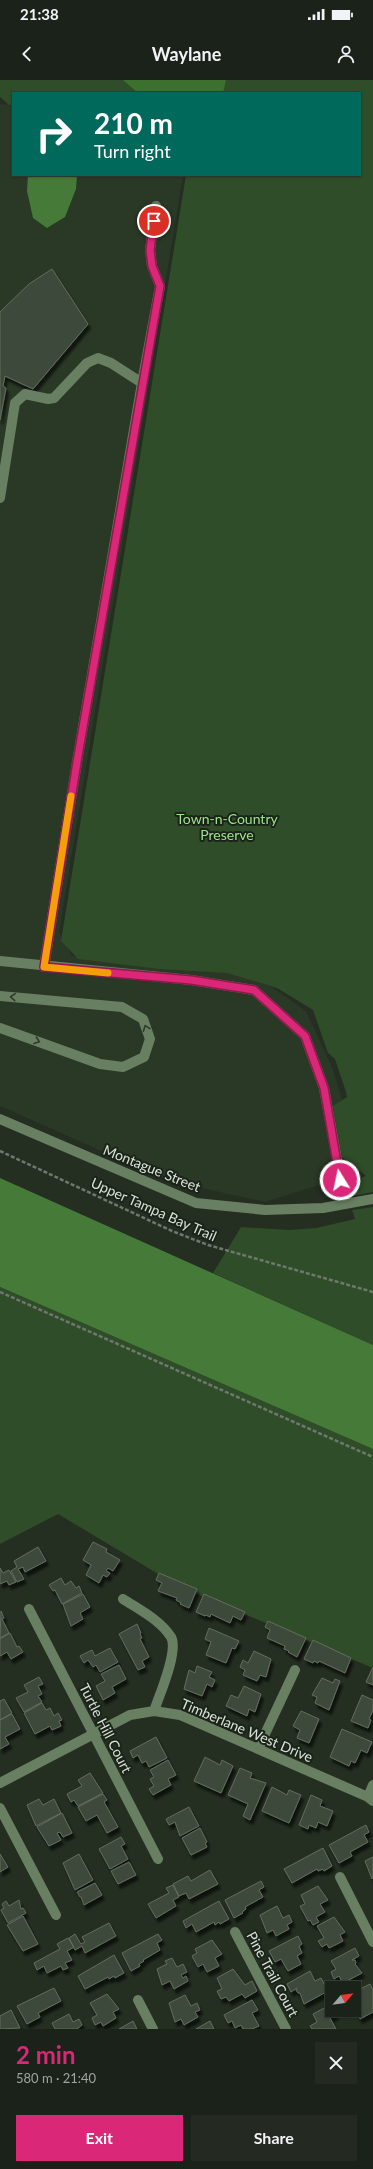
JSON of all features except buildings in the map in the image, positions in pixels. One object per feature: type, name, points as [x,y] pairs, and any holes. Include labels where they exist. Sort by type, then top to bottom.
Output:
[{"type":"street","points":[[44,967],[79,750],[160,286],[152,266],[150,250],[156,206]]},
{"type":"street","points":[[0,498],[15,403],[25,394],[48,399],[54,398],[87,363],[98,358],[110,363],[142,383]]},
{"type":"street","points":[[0,961],[44,967],[191,980],[254,990],[305,1036],[324,1088],[345,1204]]},
{"type":"street","points":[[0,996],[122,1007],[143,1019],[150,1039],[144,1056],[123,1067],[100,1064],[0,1028]]},
{"type":"street","name":"Montague Street","points":[[0,1118],[196,1203],[265,1210],[323,1208],[373,1199]]},
{"type":"street","points":[[123,1599],[159,1623],[172,1638],[172,1657],[154,1711]]},
{"type":"street","name":"Turtle Hill Court","points":[[29,1609],[158,1859]]},
{"type":"street","points":[[258,1749],[295,1670]]},
{"type":"street","name":"Timberlane West Drive","points":[[0,1783],[130,1715],[154,1711],[180,1715],[370,1799]]},
{"type":"street","points":[[370,1799],[373,1784]]},
{"type":"street","points":[[0,1808],[56,1915]]},
{"type":"street","points":[[340,1877],[373,1942]]},
{"type":"street","name":"Pine Trail Court","points":[[235,1932],[286,2029]]},
{"type":"street","points":[[138,2000],[153,2029]]},
{"type":"path","name":"Upper Tampa Bay Trail","points":[[0,1151],[172,1231],[208,1245],[373,1292]]},
{"type":"path","points":[[0,1292],[373,1457]]},
{"type":"shaded area","points":[[123,80],[226,80],[223,92],[137,92]]},
{"type":"shaded area","points":[[0,104],[12,105],[12,176],[183,176],[59,932],[72,956],[231,973],[272,987],[306,1011],[332,1067],[364,1171],[265,1202],[169,1181],[0,1106]]},
{"type":"shaded area","points":[[28,176],[77,176],[76,189],[65,217],[47,228],[33,218],[27,191]]},
{"type":"shaded area","points":[[0,1178],[373,1345],[373,1449],[0,1287]]},
{"type":"green space","name":"Town-n-Country Preserve","points":[[0,80],[373,80],[373,1192],[347,1197],[343,1184],[366,1176],[342,1157],[333,1106],[347,1097],[335,1059],[328,1053],[313,1010],[277,988],[227,973],[159,969],[78,959],[61,941],[186,176],[361,176],[361,92],[12,92],[12,105],[9,105],[0,97]]},
{"type":"green space","points":[[373,1207],[373,1345],[213,1273],[241,1227],[289,1230],[316,1228],[355,1219],[352,1210]]},
{"type":"green space","points":[[0,1287],[373,1449],[373,1668],[180,1587],[58,1514],[0,1544]]},
{"type":"slow traffic","points":[[71,796],[44,967],[108,973]]},
{"type":"route","points":[[154,221],[150,250],[152,266],[158,277],[160,286],[78,756],[44,967],[191,980],[254,990],[305,1036],[324,1088],[340,1180]]}]
